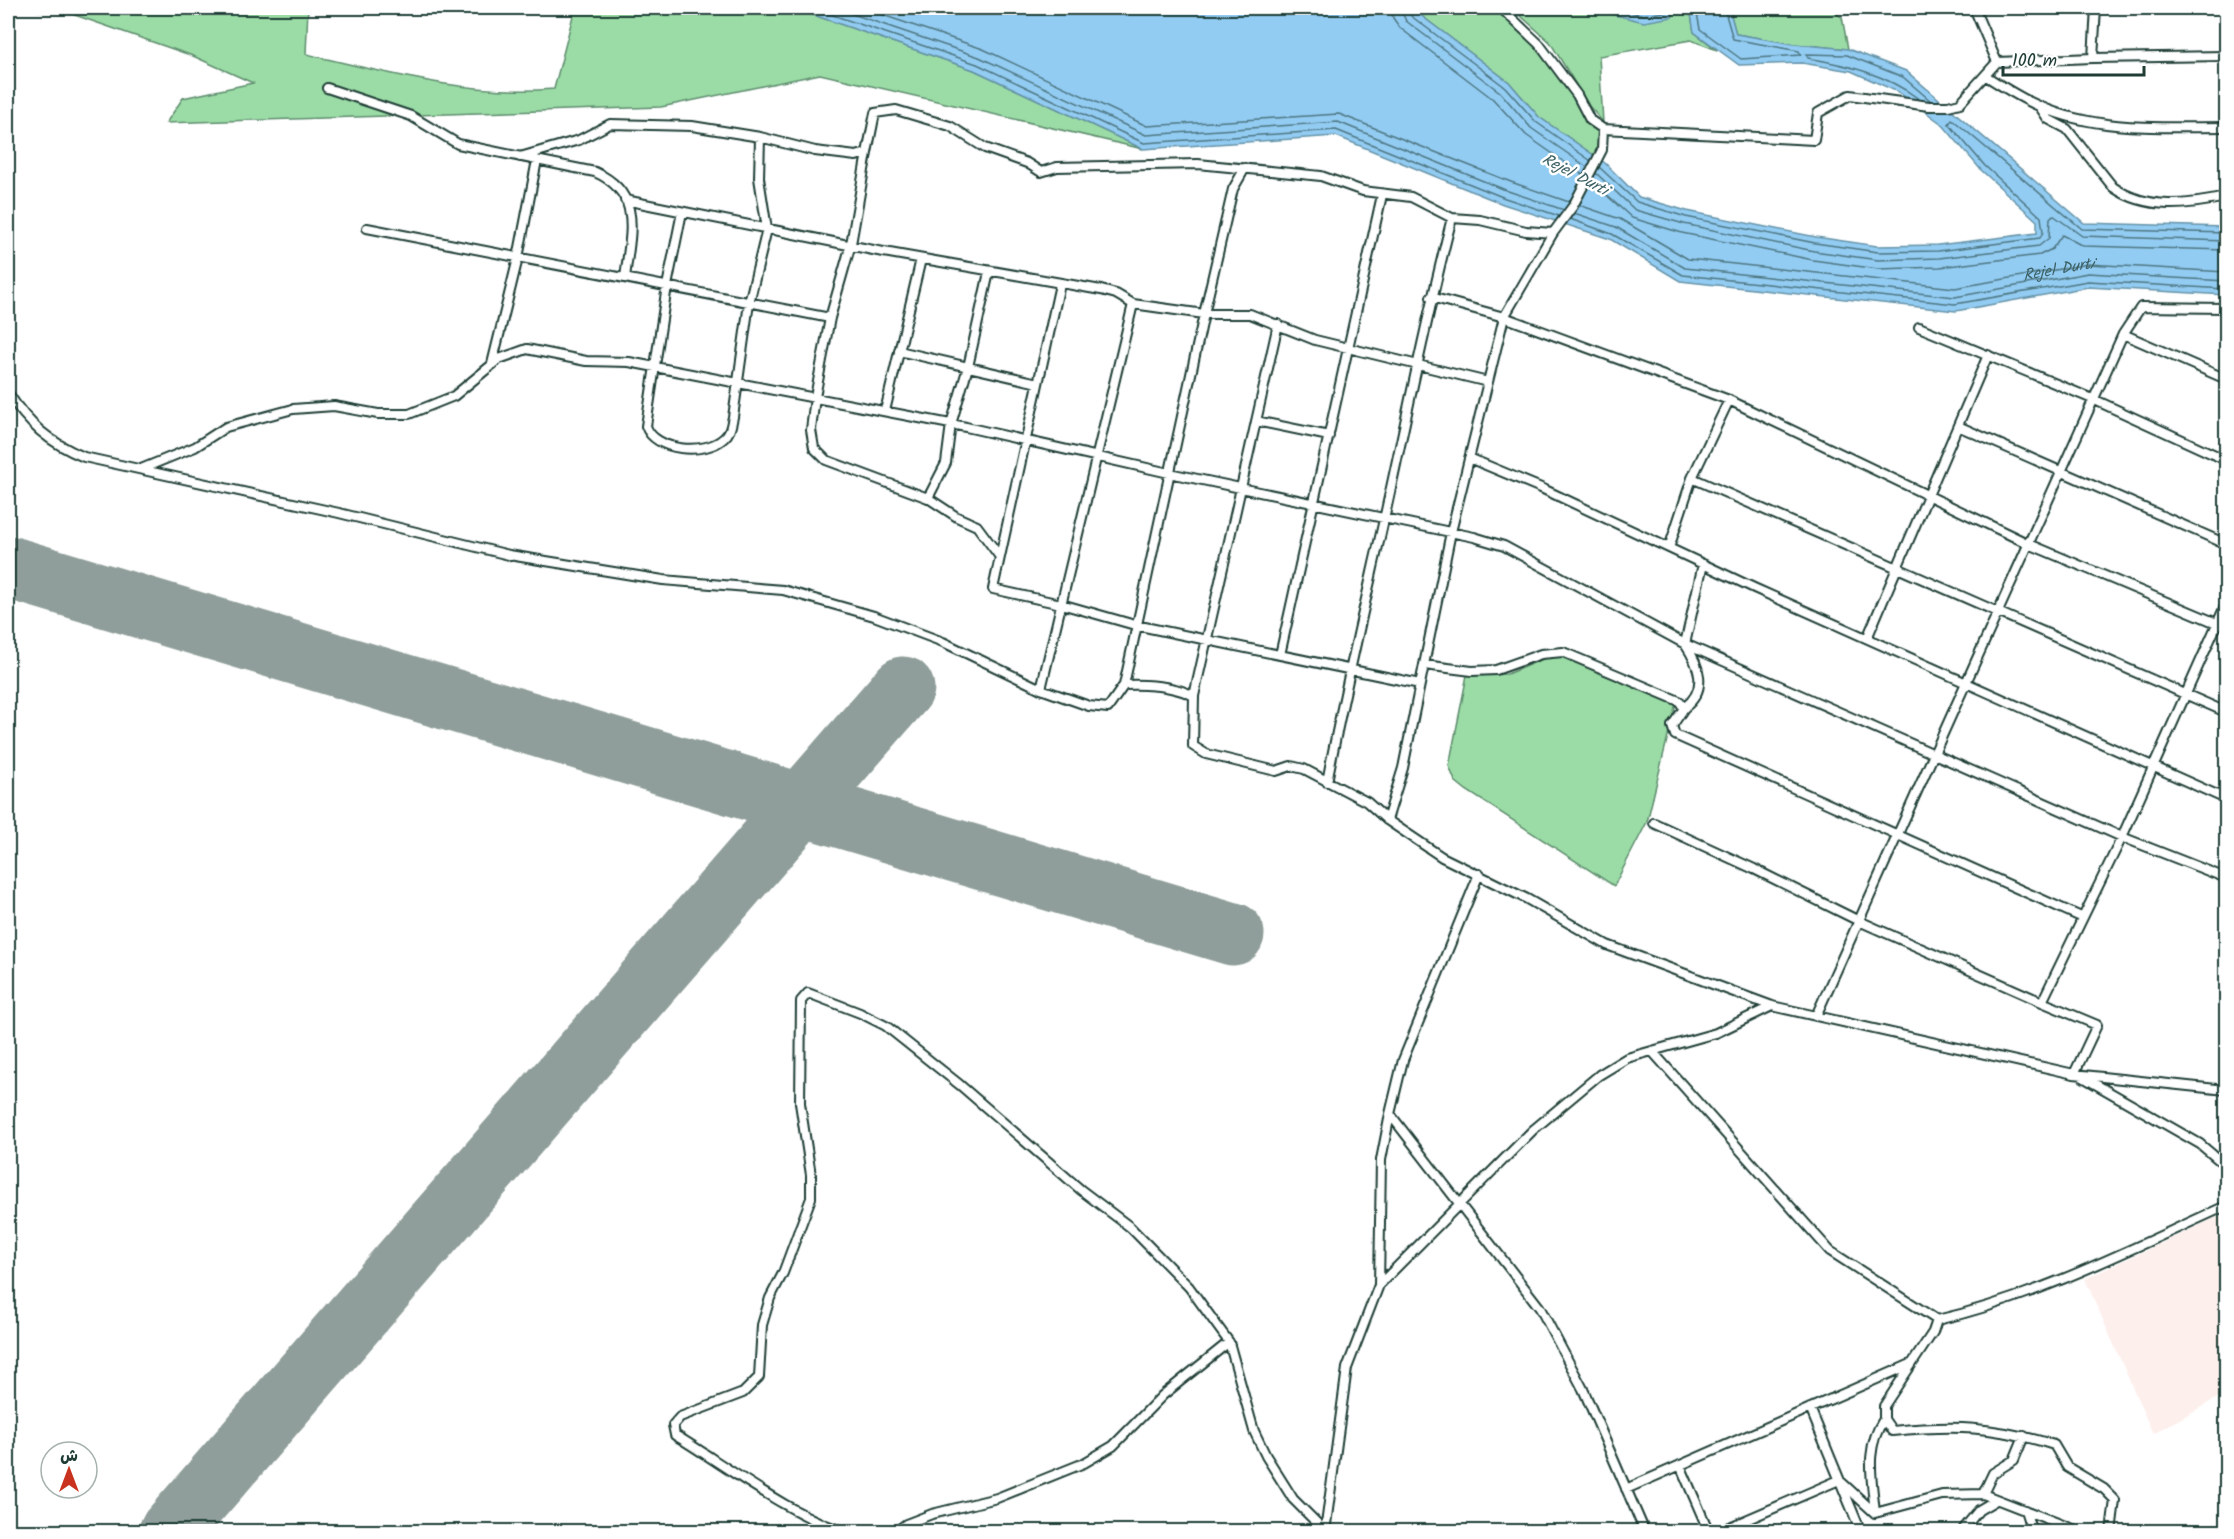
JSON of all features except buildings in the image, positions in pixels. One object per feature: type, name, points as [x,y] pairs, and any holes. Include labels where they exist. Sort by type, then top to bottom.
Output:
[{"type":"street","points":[[1501,8],[1539,44],[1577,95],[1590,120],[1603,129],[1814,140],[1818,113],[1850,95],[1929,106],[1948,106],[1960,102],[1997,62],[2226,56]]},
{"type":"street","points":[[1974,8],[1997,62]]},
{"type":"street","points":[[2093,58],[2096,8]]},
{"type":"street","points":[[1986,76],[2040,107],[2123,126],[2226,127]]},
{"type":"street","points":[[327,88],[411,116],[458,144],[595,172],[612,180],[621,188],[631,225],[625,278]]},
{"type":"street","points":[[2040,107],[2048,119],[2067,129],[2113,188],[2121,193],[2141,200],[2178,205],[2226,197]]},
{"type":"street","points":[[1000,557],[976,526],[928,498],[826,460],[814,448],[811,430],[815,397],[830,318],[850,244],[875,113],[896,110],[950,126],[985,148],[1027,163],[1041,172],[1057,167],[1198,164],[1329,177],[1363,191],[1411,197],[1452,218],[1480,220],[1526,231],[1553,233]]},
{"type":"street","points":[[520,157],[579,140],[609,124],[692,126],[760,137],[815,151],[856,156],[867,153]]},
{"type":"street","points":[[1387,820],[1402,768],[1451,532],[1504,317],[1553,233],[1573,206],[1602,150],[1603,129]]},
{"type":"street","points":[[682,212],[667,286],[646,426],[650,435],[660,443],[694,448],[723,440],[730,431],[749,303],[767,229],[759,178],[760,137]]},
{"type":"street","points":[[492,365],[518,258],[537,160]]},
{"type":"street","points":[[8,393],[24,418],[62,447],[84,457],[339,513],[509,555],[663,580],[783,590],[874,616],[944,642],[1041,689],[1089,706],[1108,708],[1124,686],[1135,625],[1203,314],[1233,189],[1245,168]]},
{"type":"street","points":[[1280,656],[1382,195]]},
{"type":"street","points":[[625,200],[921,259],[1116,294],[1133,304],[1203,314],[1250,314],[1315,340],[1488,382]]},
{"type":"street","points":[[1327,782],[1348,670],[1384,518],[1431,297],[1452,218]]},
{"type":"street","points":[[367,228],[830,318]]},
{"type":"street","points":[[885,411],[921,259]]},
{"type":"street","points":[[928,498],[946,463],[951,424],[968,367],[989,272]]},
{"type":"street","points":[[1060,284],[993,589],[1061,604],[1135,625],[1420,684]]},
{"type":"street","points":[[1431,297],[1504,317],[1729,400],[1927,497],[2030,544],[2226,627]]},
{"type":"street","points":[[1041,689],[1133,304]]},
{"type":"street","points":[[1816,1016],[2123,334],[2141,307],[2226,308]]},
{"type":"street","points":[[1278,324],[1194,696],[1192,746],[1206,754],[1269,770],[1276,771],[1291,766],[1327,782],[1367,802],[1387,820],[1442,857],[1479,874],[1607,945],[1772,1006],[2077,1075],[2226,1090]]},
{"type":"street","points":[[1919,327],[2095,400],[2226,460]]},
{"type":"street","points":[[2123,334],[2226,379]]},
{"type":"street","points":[[140,469],[195,447],[226,427],[293,409],[325,406],[387,415],[409,414],[454,396],[492,365],[510,354],[534,348],[586,361],[629,362],[815,397],[951,424],[1169,473],[1451,532],[1504,546],[1685,644],[2122,837],[2226,878]]},
{"type":"street","points":[[899,351],[1038,383]]},
{"type":"street","points":[[1868,636],[1988,354]]},
{"type":"street","points":[[1669,548],[1692,478],[1729,400]]},
{"type":"street","points":[[1256,421],[1329,436]]},
{"type":"street","points":[[1958,426],[2226,544]]},
{"type":"street","points":[[1469,458],[1541,488],[1704,564],[2226,799]]},
{"type":"street","points":[[1692,478],[2226,712]]},
{"type":"street","points":[[1704,564],[1685,644],[1698,666],[1700,684],[1698,693],[1672,726],[1675,735],[2081,918]]},
{"type":"street","points":[[2042,1002],[2122,837],[2226,604]]},
{"type":"street","points":[[1424,665],[1472,671],[1496,670],[1541,654],[1563,652],[1674,698],[1684,708]]},
{"type":"street","points":[[1124,686],[1169,688],[1194,696]]},
{"type":"street","points":[[1654,823],[1859,921],[2097,1025],[2077,1075]]},
{"type":"street","points":[[1325,1531],[1347,1368],[1378,1285],[1381,1160],[1390,1114],[1403,1060],[1479,874]]},
{"type":"street","points":[[848,1532],[821,1523],[786,1504],[675,1435],[674,1425],[680,1417],[743,1392],[759,1377],[762,1325],[770,1298],[783,1273],[811,1198],[812,1175],[800,1103],[801,1001],[808,993],[860,1013],[886,1026],[960,1085],[1081,1190],[1130,1227],[1190,1287],[1229,1342],[1254,1431],[1266,1455],[1293,1499],[1325,1531]]},
{"type":"street","points":[[1378,1285],[1533,1130],[1599,1075],[1627,1058],[1716,1033],[1772,1006]]},
{"type":"street","points":[[1652,1051],[1830,1251],[1937,1320],[1979,1310],[2088,1268],[2226,1206]]},
{"type":"street","points":[[2077,1075],[2200,1144],[2226,1166]]},
{"type":"street","points":[[1390,1114],[1540,1308],[1583,1389],[1645,1532]]},
{"type":"street","points":[[1937,1320],[1933,1332],[1884,1406],[1884,1419],[1892,1431],[1949,1426],[1986,1428],[2054,1445],[2067,1467],[2104,1489],[2115,1500],[2111,1532]]},
{"type":"street","points":[[895,1532],[906,1524],[923,1517],[997,1498],[1084,1462],[1113,1446],[1163,1395],[1229,1342]]},
{"type":"street","points":[[1626,1489],[1912,1364]]},
{"type":"street","points":[[1810,1408],[1861,1532]]},
{"type":"street","points":[[1875,1513],[1870,1449],[1874,1434],[1884,1419]]},
{"type":"street","points":[[1983,1494],[1993,1473],[2014,1460],[2024,1436]]},
{"type":"street","points":[[1680,1465],[1708,1532]]},
{"type":"street","points":[[1839,1480],[1875,1513]]},
{"type":"street","points":[[1718,1532],[1839,1480]]},
{"type":"street","points":[[1875,1513],[1942,1495],[1983,1494],[2081,1532]]},
{"type":"street","points":[[1961,1532],[1979,1510],[1996,1500]]},
{"type":"street","points":[[2025,1510],[2032,1532]]},
{"type":"shaded area","points":[[2226,1213],[2226,1393],[2153,1434],[2085,1279]]},
{"type":"green space","points":[[8,8],[308,8],[306,54],[429,81],[491,89],[523,90],[554,89],[575,8],[793,8],[974,70],[1143,149],[820,74],[661,107],[166,123],[183,98],[253,83],[193,56],[69,13]]},
{"type":"green space","points":[[1411,8],[1496,8],[1537,46],[1574,97],[1585,122],[1599,130],[1599,149],[1595,156],[1539,117],[1509,82]]},
{"type":"green space","points":[[1512,8],[1606,8],[1611,14],[1672,17],[1676,8],[1690,8],[1694,32],[1717,50],[1691,40],[1599,56],[1603,122],[1589,106],[1550,42]]},
{"type":"green space","points":[[1729,8],[1827,8],[1842,17],[1848,49],[1794,44],[1736,34]]},
{"type":"green space","points":[[1564,655],[1676,703],[1647,822],[1614,886],[1466,790],[1455,781],[1449,766],[1467,675],[1507,674],[1550,656]]},
{"type":"water","name":"Rejel Durti","points":[[793,8],[1411,8],[1509,82],[1539,117],[1605,163],[1639,197],[1687,211],[1816,237],[1877,246],[1938,245],[2037,233],[2037,221],[1981,170],[1942,124],[1898,92],[1851,71],[1802,63],[1739,65],[1694,32],[1690,8],[1729,8],[1736,34],[1794,44],[1848,49],[1906,71],[2084,223],[2226,227],[2226,295],[2088,287],[1956,311],[1680,281],[1610,239],[1503,204],[1336,136],[1143,149],[974,70]]},
{"type":"water","points":[[1606,8],[1676,8],[1672,17],[1644,22],[1611,14]]},
{"type":"runway","points":[[8,567],[1233,934]]},
{"type":"runway","points":[[170,1532],[903,688]]}]
